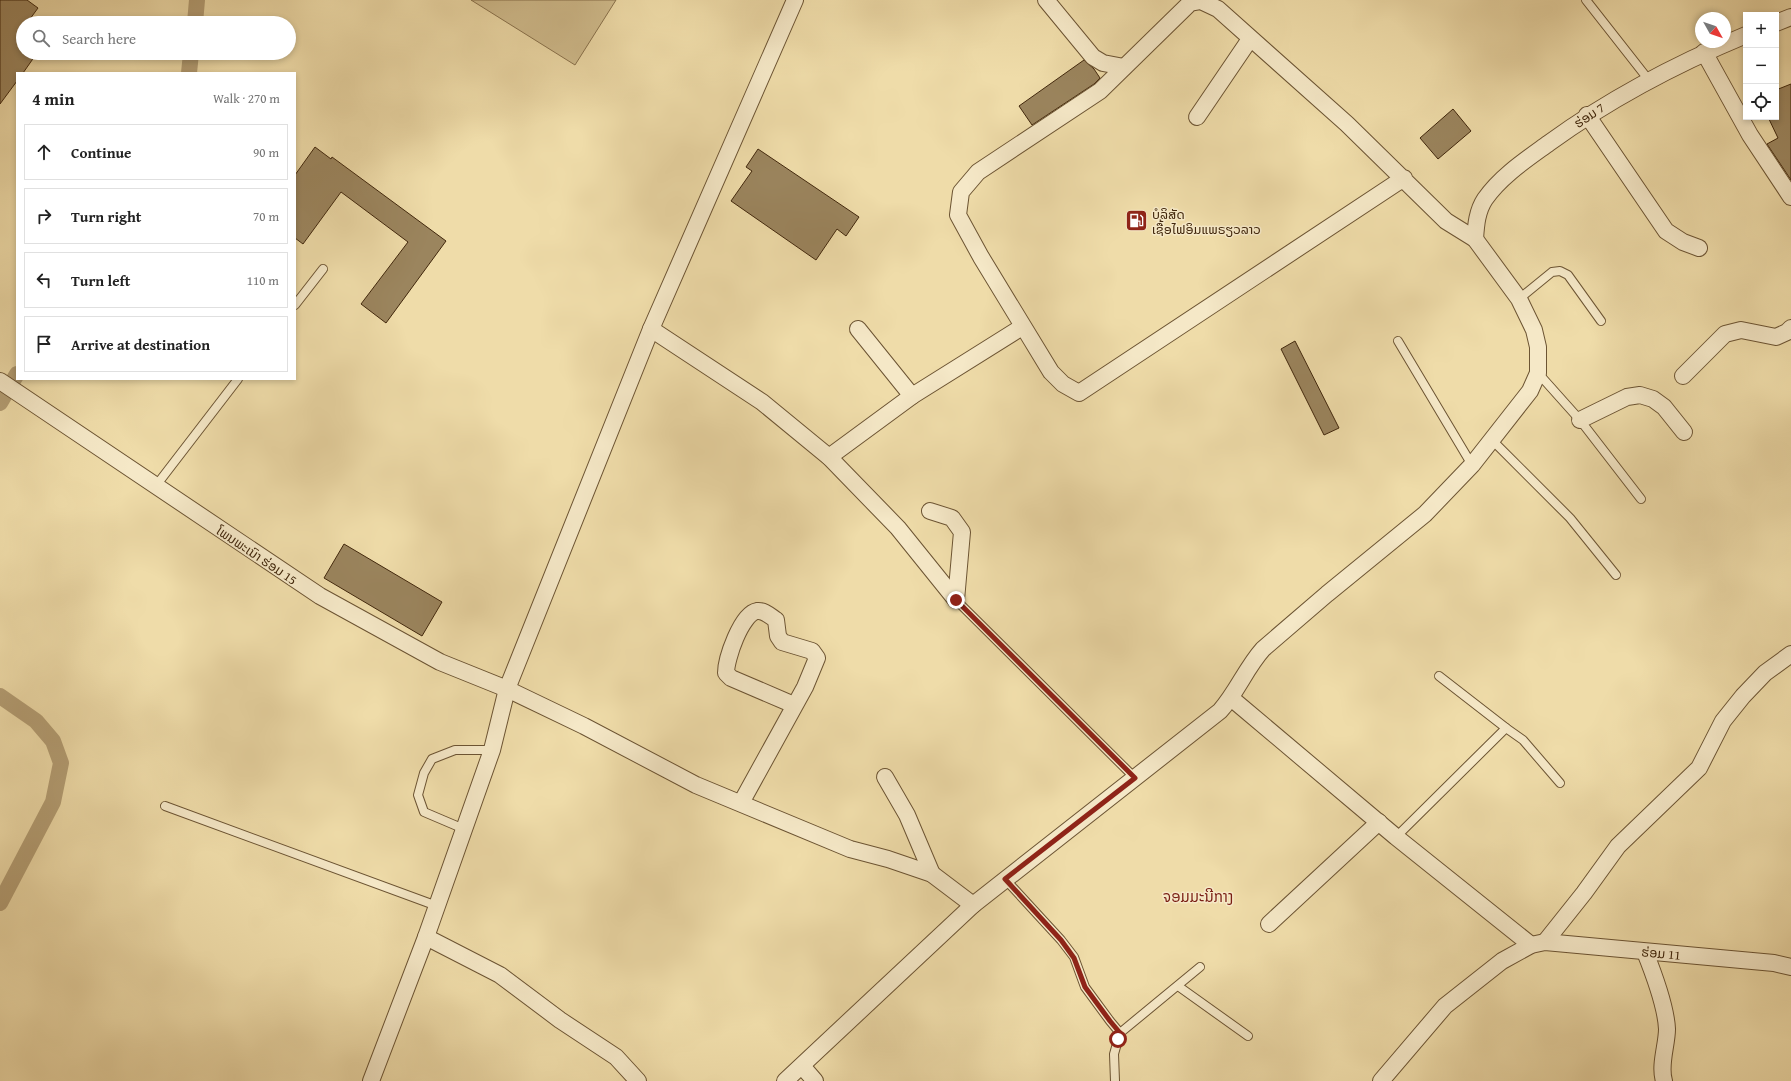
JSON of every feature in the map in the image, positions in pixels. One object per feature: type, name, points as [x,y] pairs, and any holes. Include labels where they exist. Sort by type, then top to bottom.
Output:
[{"type":"street","points":[[371,1081],[438,906],[492,750],[507,689],[651,329],[795,0]]},
{"type":"street","points":[[1046,0],[1093,57],[1102,63],[1124,67]]},
{"type":"street","points":[[785,1081],[973,905],[1220,711],[1231,698],[1254,659],[1263,649],[1327,594],[1425,514],[1472,465],[1492,442],[1530,391],[1538,373],[1538,347],[1534,330],[1519,299],[1475,239],[1446,221],[1404,178],[1347,124],[1250,39],[1224,4],[1201,2],[1190,3],[1100,91],[978,172],[961,192],[958,215],[981,257],[1022,327],[1051,372],[1067,387],[1079,394],[1404,178]]},
{"type":"street","points":[[1779,22],[1791,16]]},
{"type":"street","name":"ຮ່ອມ 7","points":[[1475,239],[1476,224],[1480,209],[1493,190],[1524,161],[1587,115],[1648,79],[1704,52],[1743,36]]},
{"type":"street","points":[[1197,117],[1250,39]]},
{"type":"street","points":[[1704,52],[1750,134],[1791,197]]},
{"type":"street","points":[[1587,115],[1666,232],[1683,242],[1699,248]]},
{"type":"street","points":[[829,457],[912,396],[1022,327]]},
{"type":"street","points":[[1683,376],[1725,334],[1741,330],[1776,337],[1787,332],[1791,328]]},
{"type":"street","points":[[651,329],[762,402],[829,457],[898,528],[956,600]]},
{"type":"street","points":[[858,329],[912,396]]},
{"type":"street","name":"ໂພນພະເນົາ ຮ່ອມ 15","points":[[0,381],[155,487],[320,596],[440,662],[507,689],[584,726],[696,785],[850,849],[888,859],[932,874]]},
{"type":"street","points":[[1580,420],[1627,397],[1640,395],[1653,399],[1664,407],[1684,432]]},
{"type":"street","points":[[930,511],[952,518],[962,532],[956,600]]},
{"type":"street","points":[[741,803],[794,706],[817,658],[816,654],[782,642],[778,636],[776,620],[764,612],[757,611],[751,613],[742,623],[726,664],[726,673],[730,678],[794,706]]},
{"type":"street","points":[[1381,1081],[1445,1006],[1502,961],[1538,944],[1584,893],[1618,846],[1699,768],[1723,721],[1743,696],[1765,673],[1791,654]]},
{"type":"street","points":[[1231,698],[1396,837],[1538,944]]},
{"type":"street","points":[[885,777],[907,815],[932,874],[973,905]]},
{"type":"street","points":[[1269,924],[1379,822]]},
{"type":"street","points":[[426,937],[500,975],[560,1020],[616,1057],[638,1081]]},
{"type":"street","name":"ຮ່ອມ 11","points":[[1538,944],[1774,963],[1791,967]]},
{"type":"street","points":[[1645,952],[1656,978],[1667,1028],[1663,1071],[1664,1081]]},
{"type":"street","points":[[802,1066],[815,1081]]},
{"type":"lane","points":[[1586,0],[1648,79]]},
{"type":"lane","points":[[296,304],[323,268]]},
{"type":"lane","points":[[1519,299],[1552,272],[1560,271],[1568,275],[1601,321]]},
{"type":"lane","points":[[1398,341],[1472,465]]},
{"type":"lane","points":[[1538,373],[1580,420],[1640,499]]},
{"type":"lane","points":[[155,487],[237,380]]},
{"type":"lane","points":[[1492,442],[1570,518],[1616,575]]},
{"type":"lane","points":[[956,600],[1135,778]]},
{"type":"lane","points":[[1439,676],[1523,740],[1560,783]]},
{"type":"lane","points":[[1396,837],[1506,728]]},
{"type":"lane","points":[[464,830],[424,812],[418,795],[424,773],[432,758],[455,750],[492,750]]},
{"type":"lane","points":[[165,806],[438,906]]},
{"type":"lane","points":[[1005,879],[1061,940],[1074,958],[1085,987],[1120,1033]]},
{"type":"lane","points":[[1115,1081],[1114,1054],[1120,1033],[1200,967]]},
{"type":"lane","points":[[1178,986],[1248,1036]]},
{"type":"shaded area","points":[[471,0],[616,0],[575,65]]},
{"type":"building","points":[[0,0],[27,0],[38,8],[32,16],[16,16],[16,60],[32,60],[24,72],[16,72],[16,82],[0,104]]},
{"type":"building","points":[[1084,60],[1094,69],[1100,78],[1094,84],[1032,125],[1019,106]]},
{"type":"building","points":[[1791,84],[1791,180],[1767,144],[1778,138],[1769,120],[1779,120],[1779,89]]},
{"type":"building","points":[[1453,109],[1471,131],[1438,159],[1420,138]]},
{"type":"building","points":[[315,147],[331,159],[332,157],[446,241],[386,323],[361,304],[408,242],[341,192],[303,244],[296,239],[296,174]]},
{"type":"building","points":[[758,149],[859,217],[846,236],[837,229],[816,260],[731,201],[752,171],[746,167]]},
{"type":"building","points":[[1295,341],[1339,428],[1324,435],[1281,349]]},
{"type":"building","points":[[344,544],[442,602],[422,636],[324,578]]},
{"type":"waterway","points":[[196,16],[197,0]]},
{"type":"waterway","points":[[189,72],[190,60]]},
{"type":"waterway","points":[[0,403],[16,376]]},
{"type":"waterway","points":[[0,696],[36,721],[53,741],[61,763],[53,802],[0,903]]},
{"type":"place","name":"ບໍລິສັດ ເຊື້ອໄຟອິມແພຣຽວລາວ","points":[[1136,221]]},
{"type":"district","name":"ຈອມມະນີກາງ","points":[[1198,897]]},
{"type":"route","points":[[956,600],[1135,778],[1005,879],[1061,940],[1074,958],[1085,987],[1120,1033],[1118,1039]]}]
